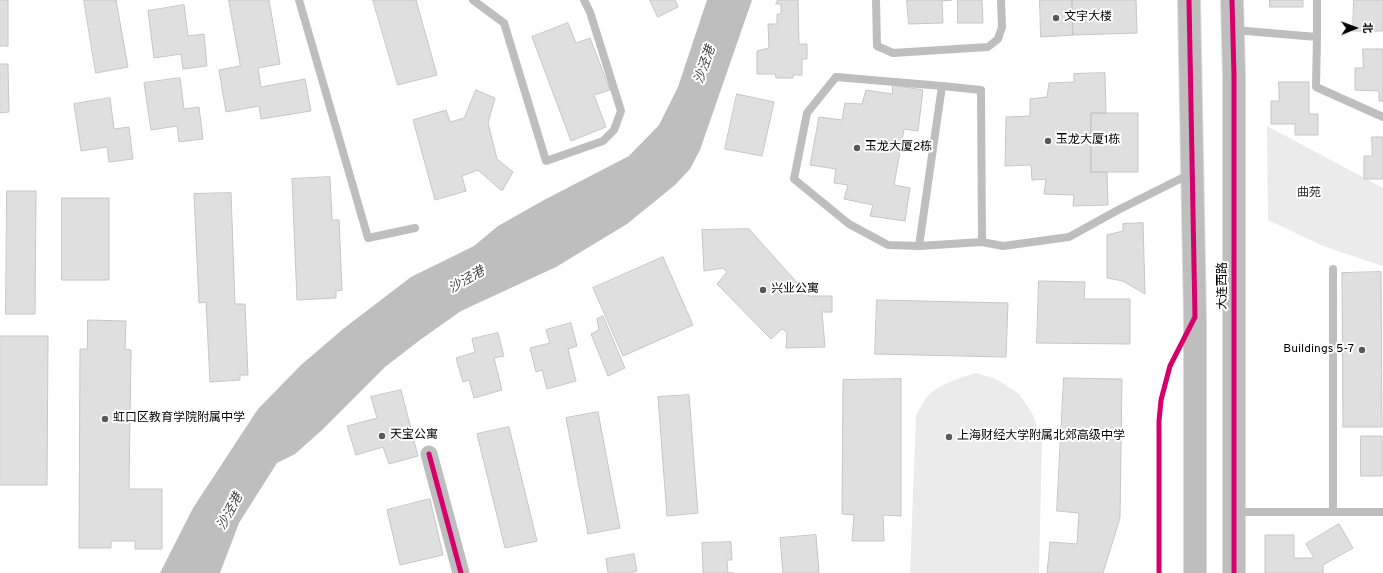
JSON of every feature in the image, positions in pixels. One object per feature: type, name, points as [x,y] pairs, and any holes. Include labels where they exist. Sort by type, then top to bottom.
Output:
[{"type":"main road","points":[[1189,0],[1195,317],[1195,573]]},
{"type":"main road","name":"大连西路","points":[[1232,0],[1234,75],[1234,573]]},
{"type":"street","points":[[429,454],[462,573]]},
{"type":"lane","points":[[299,0],[368,238],[415,228]]},
{"type":"lane","points":[[473,0],[504,23],[546,161],[603,141],[614,130],[621,111],[590,12],[584,0]]},
{"type":"lane","points":[[876,0],[877,46],[893,53],[988,47],[998,39],[1002,26],[1001,0]]},
{"type":"lane","points":[[1317,0],[1316,87],[1383,117]]},
{"type":"lane","points":[[1233,30],[1317,37]]},
{"type":"lane","points":[[982,242],[981,90],[836,77],[807,113],[794,179],[849,224],[888,245],[919,246],[982,242],[1003,246],[1069,237],[1118,210],[1192,173]]},
{"type":"lane","points":[[919,246],[942,86]]},
{"type":"lane","points":[[1333,269],[1333,512]]},
{"type":"lane","points":[[1234,512],[1383,512]]},
{"type":"green space","name":"曲苑","points":[[1267,126],[1383,188],[1383,266],[1323,246],[1268,220]]},
{"type":"green space","points":[[976,373],[996,379],[1019,394],[1032,413],[1042,439],[1039,573],[910,573],[916,415],[924,401],[934,390],[947,383]]},
{"type":"water","name":"沙泾港","points":[[707,0],[752,0],[700,150],[690,169],[675,185],[627,224],[556,267],[461,311],[385,367],[321,431],[295,454],[277,463],[239,523],[220,573],[160,573],[193,508],[258,409],[301,365],[343,329],[411,277],[474,246],[498,226],[544,200],[629,156],[659,125],[678,87]]},
{"type":"building","points":[[0,0],[8,0],[8,46],[0,46]]},
{"type":"building","points":[[84,0],[116,0],[128,67],[96,73]]},
{"type":"building","points":[[229,0],[269,0],[280,64],[258,68],[261,87],[305,79],[311,111],[261,119],[259,106],[226,112],[219,70],[240,66]]},
{"type":"building","points":[[373,0],[416,0],[437,75],[398,85]]},
{"type":"building","points":[[650,0],[675,0],[678,7],[658,17]]},
{"type":"building","points":[[778,0],[798,0],[799,44],[807,44],[807,59],[802,59],[802,75],[793,75],[793,78],[776,78],[775,74],[757,74],[757,51],[769,48],[768,24],[777,24],[777,14],[781,14],[781,4],[776,4]]},
{"type":"building","points":[[907,0],[952,0],[942,1],[943,23],[909,24]]},
{"type":"building","points":[[958,0],[982,0],[983,23],[958,23]]},
{"type":"building","name":"文宇大楼","points":[[1040,0],[1072,0],[1073,35],[1041,37]]},
{"type":"building","points":[[1072,0],[1136,0],[1137,33],[1073,35]]},
{"type":"building","points":[[1270,0],[1303,0],[1303,7],[1270,7]]},
{"type":"building","points":[[1354,0],[1383,0],[1383,31],[1353,31]]},
{"type":"building","points":[[184,5],[188,36],[204,34],[207,66],[183,69],[181,54],[154,58],[148,11]]},
{"type":"building","points":[[568,23],[576,43],[590,38],[610,90],[594,95],[606,127],[571,141],[532,37]]},
{"type":"building","points":[[1363,49],[1383,49],[1383,101],[1379,101],[1379,91],[1355,90],[1355,68],[1363,68]]},
{"type":"building","points":[[0,64],[8,64],[9,112],[0,113]]},
{"type":"building","name":"玉龙大厦1栋","points":[[1105,73],[1106,113],[1091,113],[1091,172],[1107,172],[1108,205],[1073,206],[1074,195],[1044,194],[1046,179],[1032,180],[1031,165],[1005,166],[1006,117],[1030,116],[1030,99],[1047,97],[1049,83],[1074,82],[1074,74]]},
{"type":"building","points":[[180,78],[184,109],[199,107],[203,139],[179,142],[177,126],[151,130],[144,83]]},
{"type":"building","points":[[1279,82],[1309,82],[1309,114],[1318,114],[1318,135],[1295,135],[1295,124],[1271,124],[1271,101],[1279,101]]},
{"type":"building","name":"玉龙大厦2栋","points":[[893,85],[923,90],[918,131],[904,129],[894,185],[910,188],[905,221],[870,216],[873,205],[844,199],[848,185],[834,183],[836,169],[810,165],[819,117],[842,120],[845,103],[862,104],[866,90],[892,94]]},
{"type":"building","points":[[476,90],[495,98],[488,123],[497,159],[513,172],[502,191],[478,170],[462,176],[466,191],[435,200],[413,120],[446,110],[450,122],[464,118]]},
{"type":"building","points":[[737,94],[774,102],[762,156],[725,149]]},
{"type":"building","points":[[110,98],[114,129],[129,127],[133,159],[109,162],[107,147],[81,151],[74,104]]},
{"type":"building","points":[[1091,113],[1138,113],[1138,172],[1091,172]]},
{"type":"building","points":[[1372,137],[1383,137],[1383,179],[1364,179],[1364,156],[1372,156]]},
{"type":"building","points":[[330,177],[332,220],[339,220],[342,290],[336,291],[336,298],[297,300],[292,179]]},
{"type":"building","points":[[7,191],[36,191],[35,314],[6,314]]},
{"type":"building","points":[[231,193],[235,304],[245,304],[248,375],[240,375],[240,380],[210,382],[206,302],[199,303],[194,194]]},
{"type":"building","points":[[62,198],[109,198],[109,280],[62,280]]},
{"type":"building","points":[[1143,223],[1145,294],[1123,281],[1107,278],[1107,235],[1123,231],[1123,224]]},
{"type":"building","name":"兴业公寓","points":[[749,229],[809,296],[832,296],[832,312],[822,312],[825,347],[786,348],[787,332],[782,329],[771,339],[717,284],[727,272],[723,268],[704,271],[702,230]]},
{"type":"building","points":[[663,257],[693,325],[623,356],[593,288]]},
{"type":"building","name":"Buildings 5-7","points":[[1381,272],[1382,427],[1343,427],[1342,273]]},
{"type":"building","points":[[1039,281],[1085,282],[1084,299],[1130,299],[1130,344],[1037,343]]},
{"type":"building","points":[[877,300],[1008,303],[1006,357],[875,354]]},
{"type":"building","points":[[603,316],[625,368],[608,376],[591,334],[599,330],[597,319]]},
{"type":"building","name":"虹口区教育学院附属中学","points":[[88,320],[126,321],[125,349],[131,350],[129,489],[162,489],[162,549],[135,549],[135,541],[111,541],[111,548],[79,548],[80,349],[87,349]]},
{"type":"building","points":[[571,323],[577,346],[568,349],[576,381],[547,389],[542,370],[536,372],[530,348],[550,343],[546,330]]},
{"type":"building","points":[[498,333],[504,356],[494,358],[502,390],[474,398],[469,380],[463,382],[456,358],[475,352],[472,339]]},
{"type":"building","points":[[0,336],[48,336],[47,485],[0,485]]},
{"type":"building","points":[[1064,378],[1122,379],[1120,518],[1103,573],[1047,573],[1050,542],[1077,544],[1079,513],[1057,511]]},
{"type":"building","points":[[901,379],[901,516],[883,515],[884,541],[852,541],[854,515],[842,514],[843,380]]},
{"type":"building","name":"天宝公寓","points":[[401,390],[418,456],[389,464],[383,447],[356,455],[347,426],[377,418],[371,397]]},
{"type":"building","points":[[689,395],[698,513],[667,516],[658,397]]},
{"type":"building","points":[[598,412],[620,528],[588,534],[566,418]]},
{"type":"building","points":[[509,427],[537,541],[505,548],[477,434]]},
{"type":"building","points":[[1361,436],[1382,436],[1382,476],[1361,476]]},
{"type":"building","points":[[430,499],[443,555],[400,565],[387,510]]},
{"type":"building","points":[[1339,524],[1353,548],[1323,565],[1323,573],[1265,573],[1265,535],[1294,535],[1294,558],[1314,558],[1306,544]]},
{"type":"building","points":[[816,535],[819,573],[783,573],[780,538]]},
{"type":"building","points":[[731,542],[732,560],[727,560],[728,573],[703,573],[702,543]]},
{"type":"building","points":[[634,554],[637,571],[633,573],[608,573],[606,559]]},
{"type":"cycle path","points":[[1159,573],[1159,421],[1161,400],[1170,366],[1195,317],[1189,0]]},
{"type":"cycle path","points":[[1232,0],[1234,75],[1234,573]]},
{"type":"cycle path","points":[[429,454],[461,573]]},
{"type":"place","name":"文宇大楼","points":[[1056,18]]},
{"type":"place","name":"玉龙大厦1栋","points":[[1048,141]]},
{"type":"place","name":"玉龙大厦2栋","points":[[857,148]]},
{"type":"place","name":"兴业公寓","points":[[763,290]]},
{"type":"place","name":"Buildings 5-7","points":[[1362,350]]},
{"type":"place","name":"虹口区教育学院附属中学","points":[[105,419]]},
{"type":"place","name":"天宝公寓","points":[[382,436]]},
{"type":"place","name":"上海财经大学附属北郊高级中学","points":[[949,437]]}]
